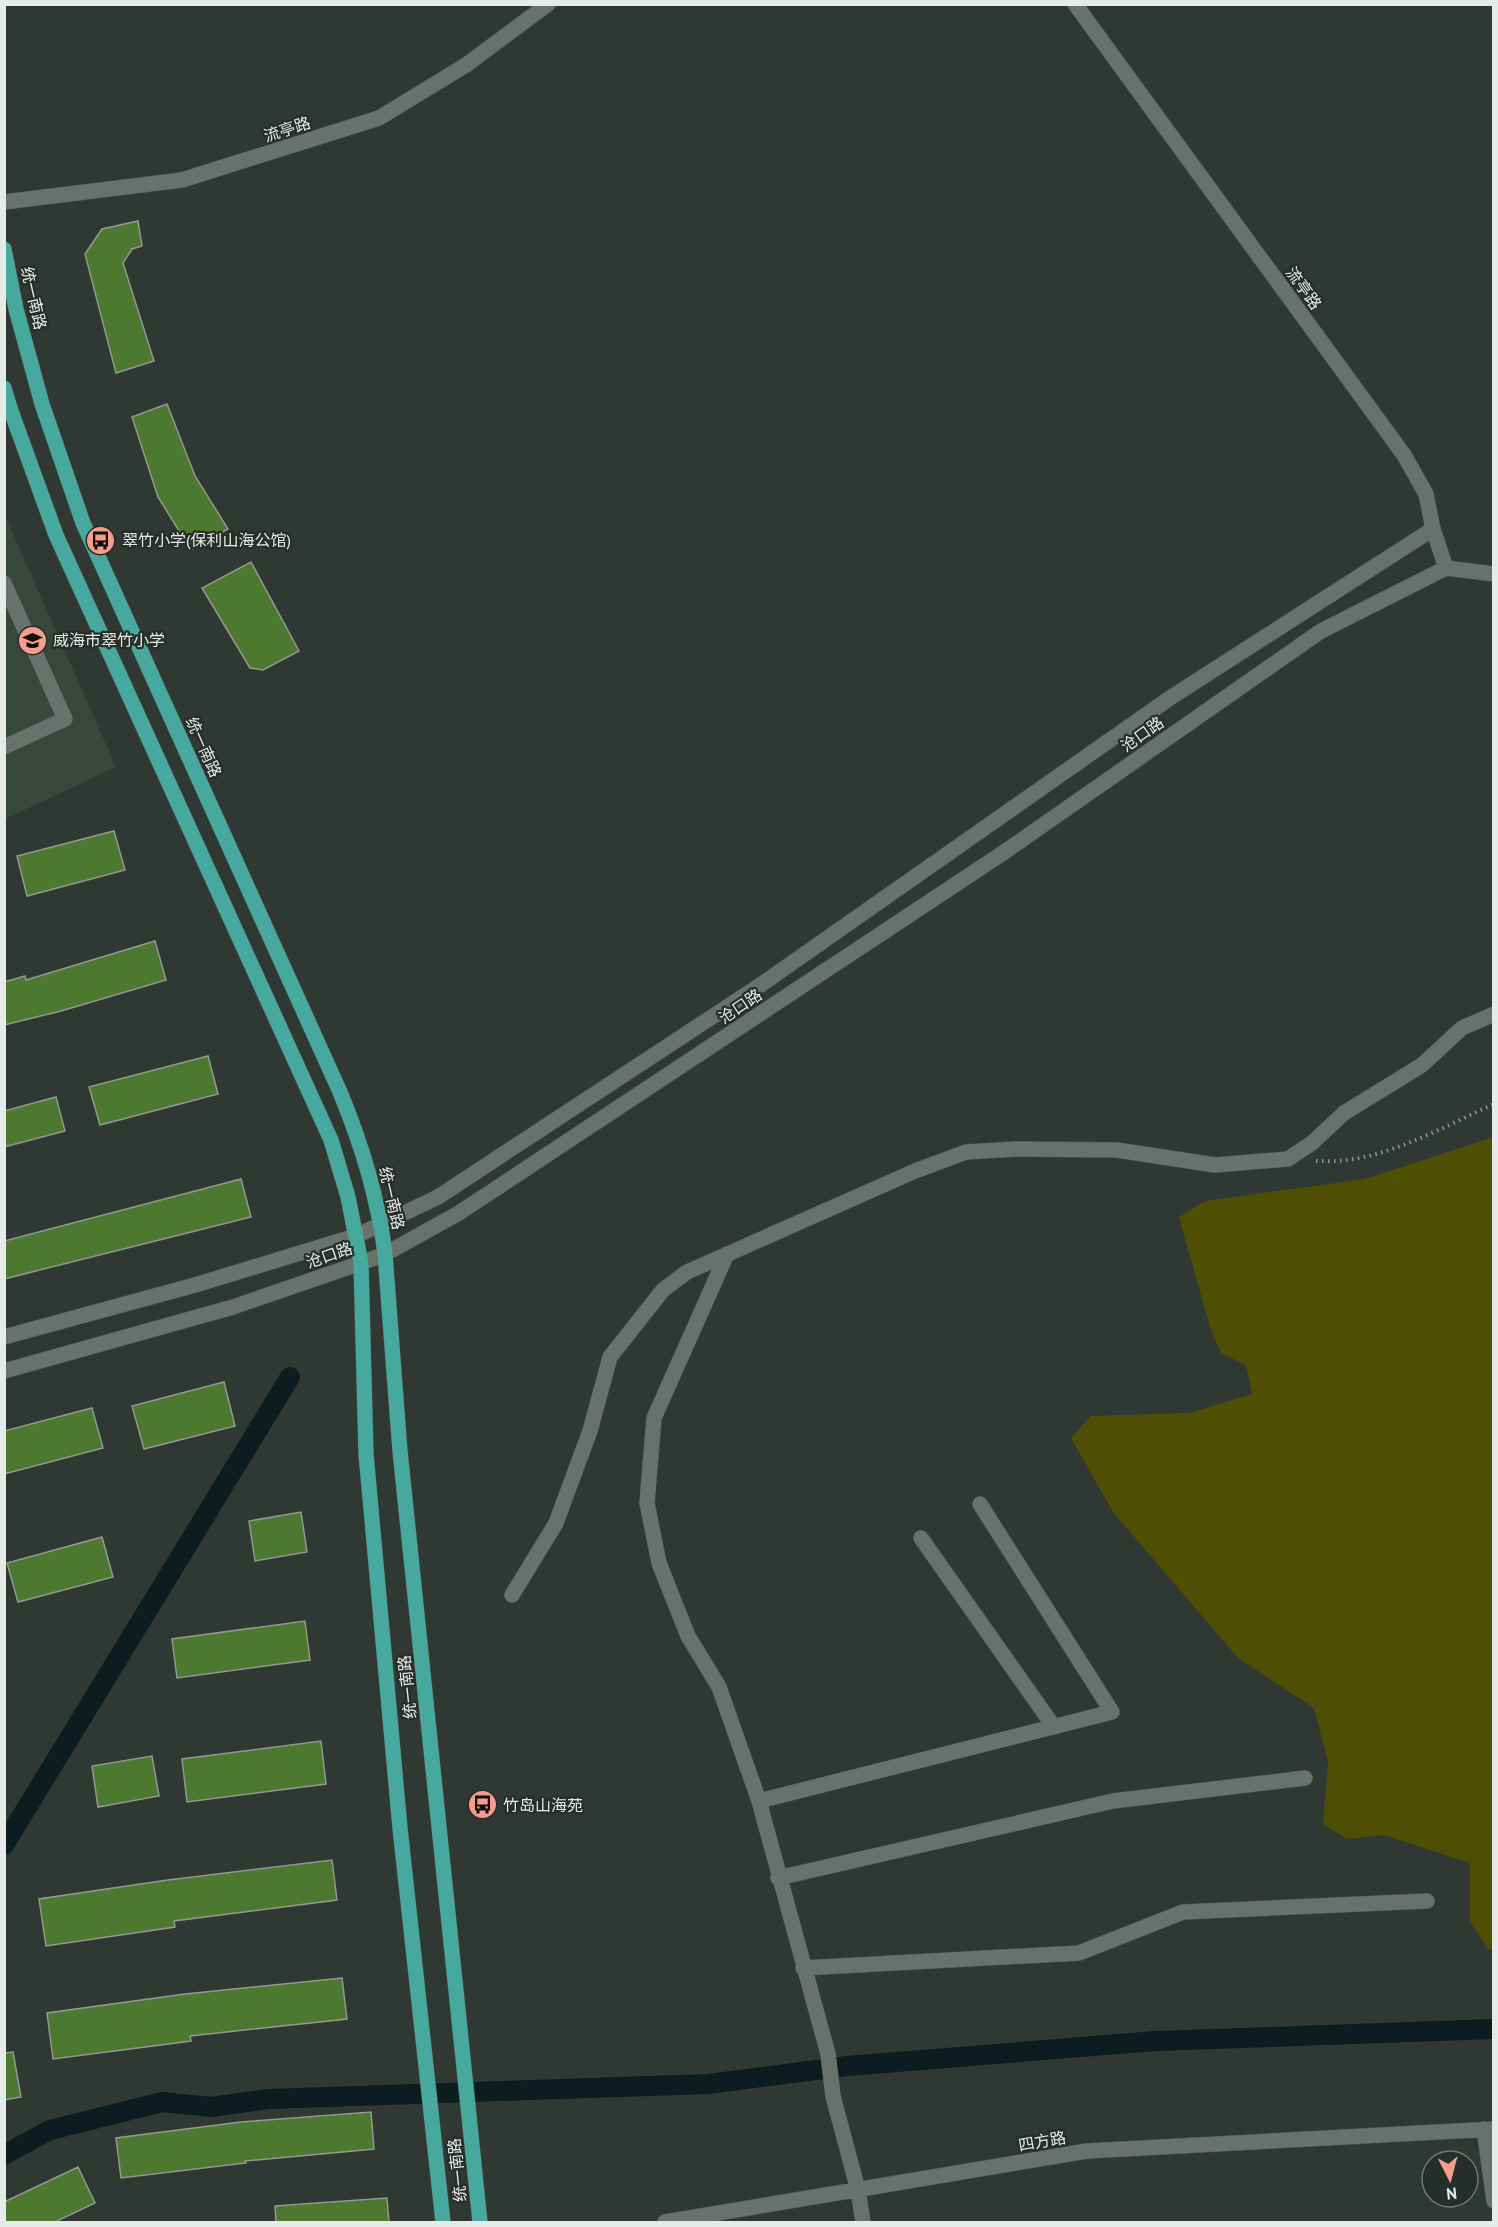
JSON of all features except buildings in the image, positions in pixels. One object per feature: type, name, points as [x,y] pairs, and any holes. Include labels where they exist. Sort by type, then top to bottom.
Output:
[{"type":"main road","name":"统一南路","points":[[4,249],[16,309],[42,404],[83,523],[340,1092],[357,1135],[382,1226],[400,1451],[480,2223]]},
{"type":"main road","name":"统一南路","points":[[4,388],[56,535],[331,1140],[348,1197],[361,1263],[366,1454],[400,1828],[427,2059],[443,2223]]},
{"type":"street","name":"流亭路","points":[[4,202],[182,180],[379,118],[466,65],[548,4]]},
{"type":"street","name":"流亭路","points":[[1075,4],[1404,455],[1426,494],[1433,529],[1446,568]]},
{"type":"street","name":"沧口路","points":[[4,1337],[240,1272],[356,1236],[382,1226],[438,1197],[759,986],[1170,698],[1433,529]]},
{"type":"street","name":"沧口路","points":[[4,1371],[233,1307],[361,1263],[385,1254],[459,1213],[993,859],[1321,631],[1446,568]]},
{"type":"street","points":[[1446,568],[1494,574]]},
{"type":"street","points":[[4,583],[65,719],[4,747]]},
{"type":"street","points":[[512,1595],[556,1523],[590,1431],[610,1357],[663,1290],[687,1272],[905,1175],[966,1152],[1016,1149],[1117,1150],[1215,1165],[1288,1159],[1312,1143],[1344,1113],[1422,1065],[1462,1028],[1494,1014]]},
{"type":"street","points":[[727,1254],[654,1418],[647,1503],[659,1563],[688,1636],[719,1687],[759,1801],[778,1878],[828,2054],[833,2096],[858,2190],[862,2223]]},
{"type":"street","points":[[759,1801],[1112,1712],[980,1504]]},
{"type":"street","points":[[921,1538],[1054,1727]]},
{"type":"street","points":[[778,1878],[1113,1801],[1305,1778]]},
{"type":"street","points":[[803,1968],[1079,1953],[1183,1912],[1427,1900]]},
{"type":"street","points":[[1489,2129],[1494,2201]]},
{"type":"street","name":"四方路","points":[[665,2223],[1087,2151],[1431,2134],[1489,2129]]},
{"type":"path","points":[[1288,1159],[1331,1162],[1380,1154],[1494,1104]]},
{"type":"shaded area","name":"威海市翠竹小学","points":[[4,513],[116,767],[5,819],[4,819]]},
{"type":"shaded area","points":[[1493,1137],[1494,1949],[1488,1950],[1470,1921],[1470,1863],[1384,1835],[1347,1839],[1323,1824],[1328,1762],[1314,1708],[1239,1659],[1113,1512],[1071,1438],[1091,1416],[1189,1413],[1252,1394],[1246,1365],[1221,1353],[1210,1327],[1179,1217],[1205,1201],[1365,1179]]},
{"type":"waterway","points":[[4,1845],[290,1377]]},
{"type":"waterway","points":[[4,2155],[50,2130],[162,2102],[212,2107],[268,2099],[708,2084],[847,2066],[1156,2041],[1494,2029]]},
{"type":"place","name":"翠竹小学(保利山海公馆)","points":[[101,540]]},
{"type":"place","name":"威海市翠竹小学","points":[[32,640]]},
{"type":"place","name":"竹岛山海苑","points":[[482,1805]]}]
